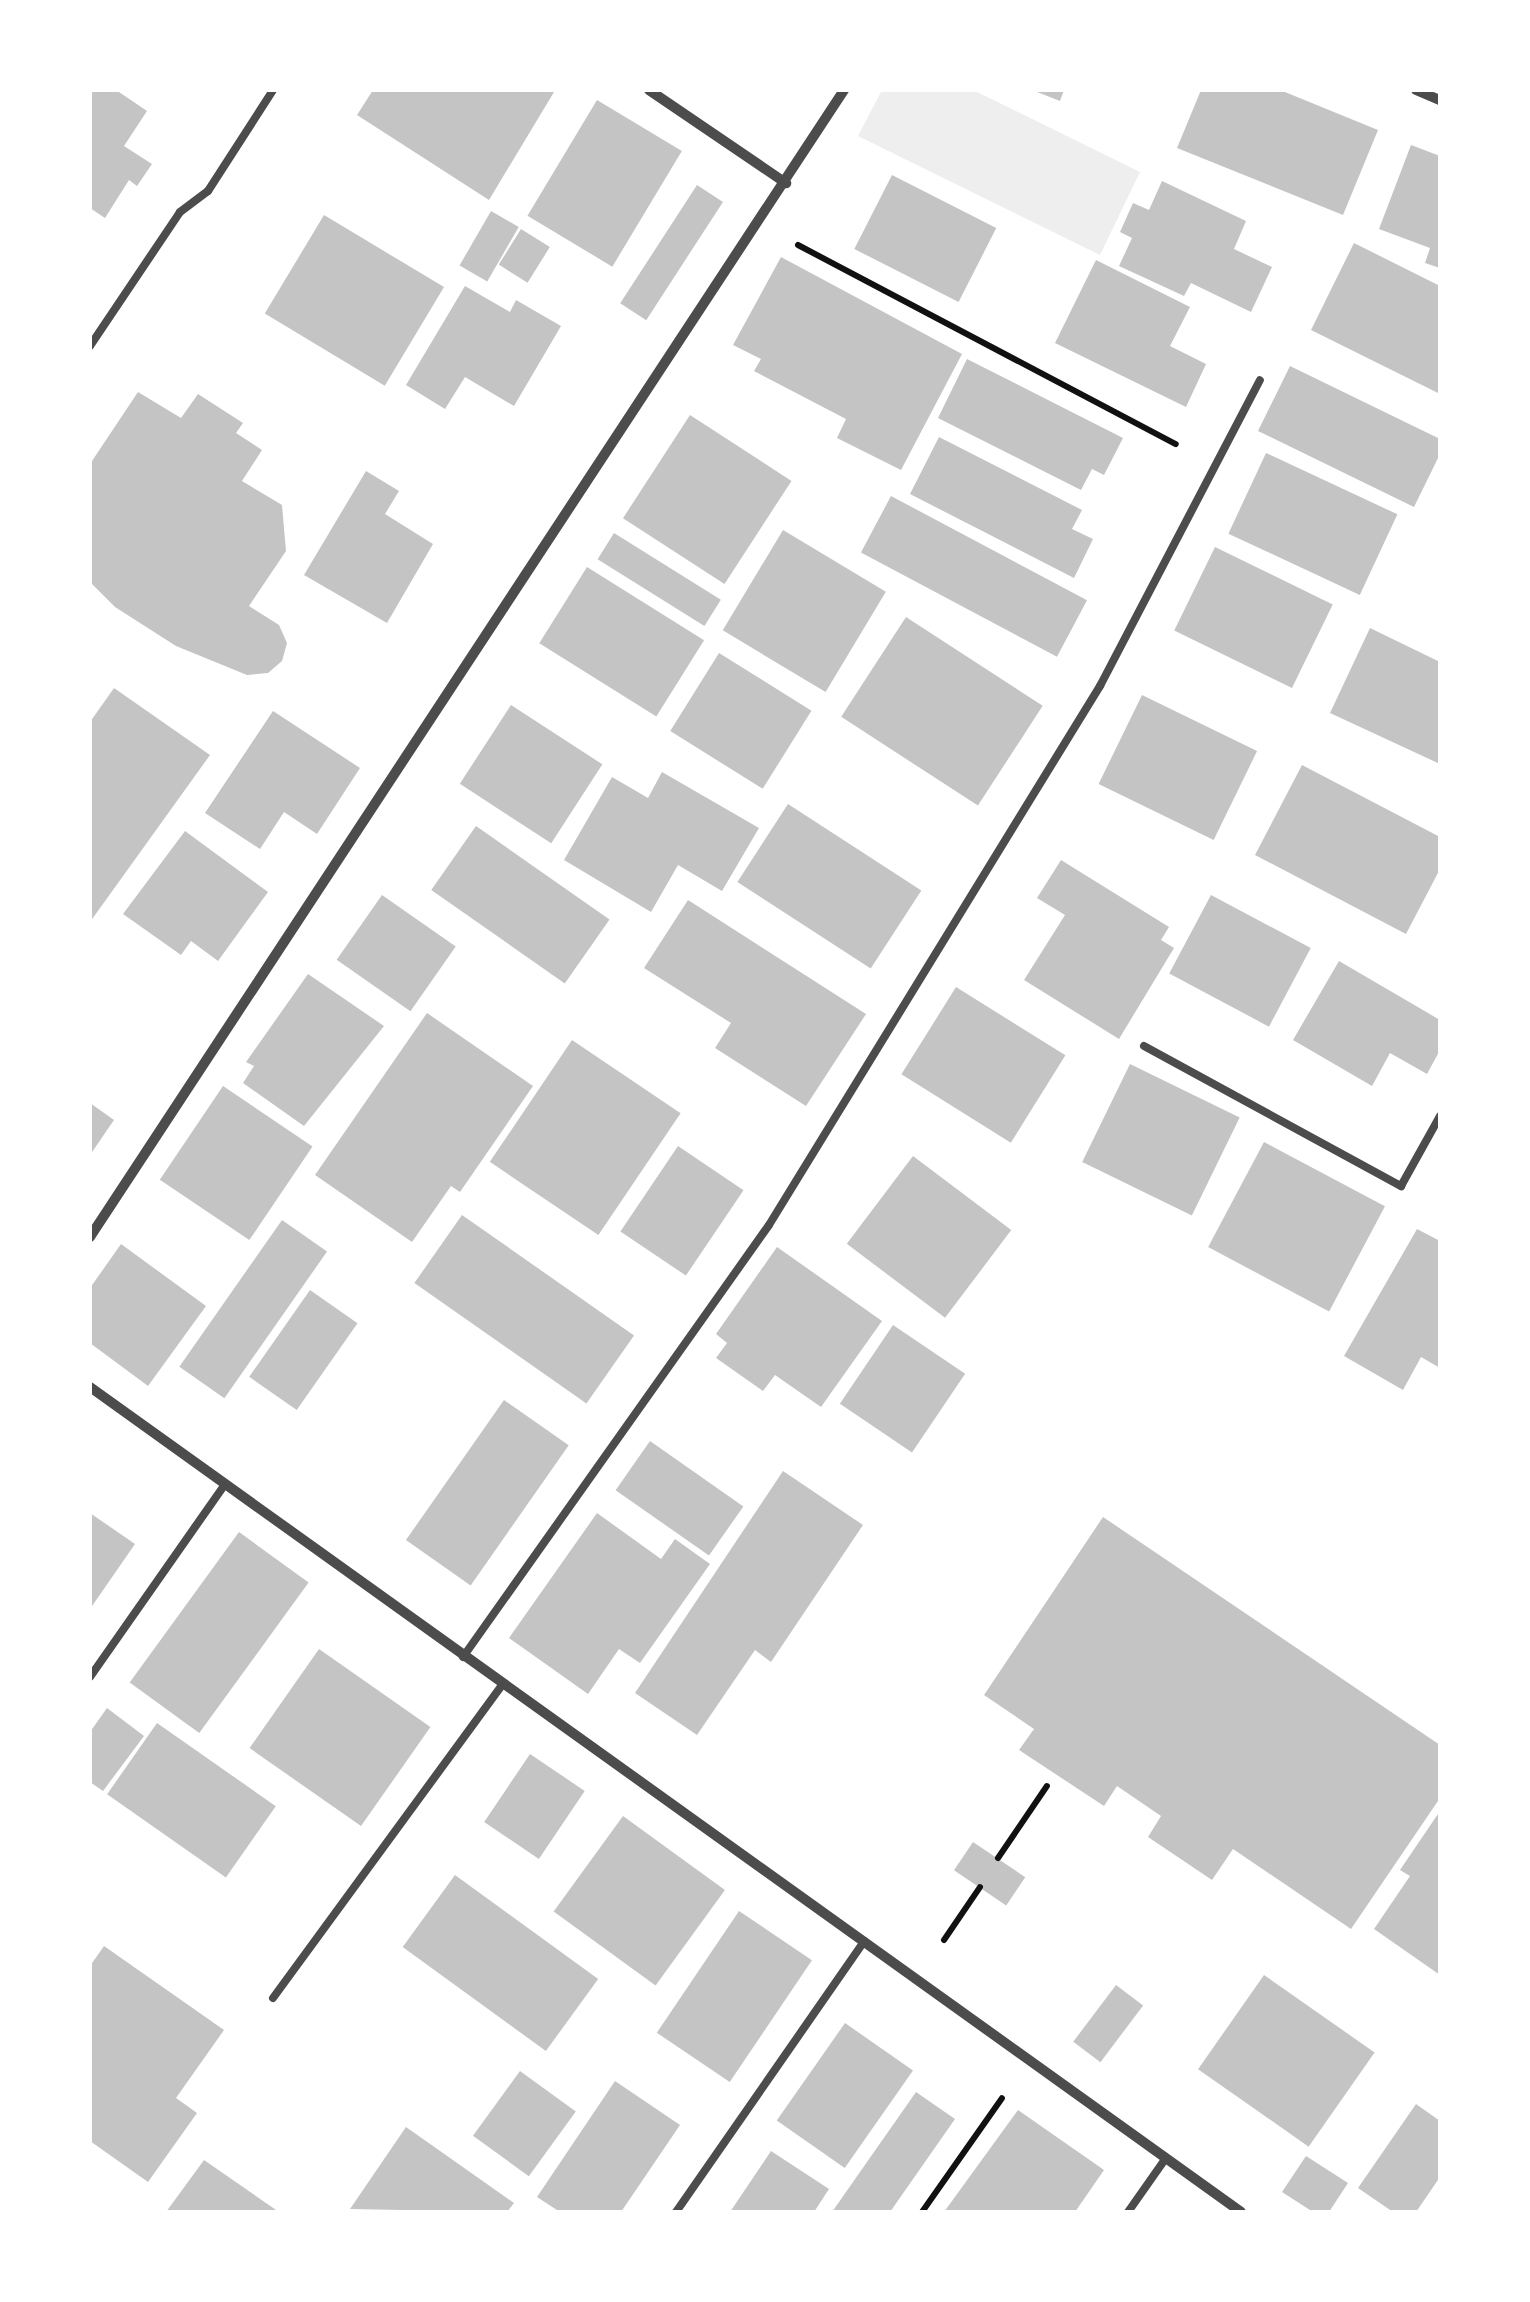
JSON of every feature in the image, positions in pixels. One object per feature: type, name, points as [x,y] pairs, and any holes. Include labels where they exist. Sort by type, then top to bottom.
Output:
[{"type":"street","points":[[649,90],[786,183]]},
{"type":"street","points":[[90,1236],[844,90]]},
{"type":"street","points":[[1416,90],[1440,100]]},
{"type":"street","points":[[90,1387],[1240,2212]]},
{"type":"lane","points":[[90,346],[180,212],[208,190],[273,90]]},
{"type":"lane","points":[[464,1657],[768,1225],[1100,686],[1260,380]]},
{"type":"lane","points":[[1144,1046],[1400,1186],[1440,1116]]},
{"type":"lane","points":[[90,1677],[224,1484]]},
{"type":"lane","points":[[273,1998],[502,1685]]},
{"type":"lane","points":[[676,2212],[864,1941]]},
{"type":"lane","points":[[1128,2212],[1166,2158]]},
{"type":"path","points":[[759,224],[1217,466]]},
{"type":"path","points":[[998,1858],[1047,1786]]},
{"type":"path","points":[[918,1978],[980,1888]]},
{"type":"path","points":[[922,2212],[1028,2060]]},
{"type":"shaded area","points":[[882,90],[973,90],[1140,172],[1100,255],[858,136]]},
{"type":"building","points":[[90,90],[116,90],[147,111],[124,146],[152,164],[137,186],[129,180],[105,218],[90,208]]},
{"type":"building","points":[[373,90],[554,92],[489,200],[357,115]]},
{"type":"building","points":[[1032,90],[1064,90],[1060,101]]},
{"type":"building","points":[[1201,90],[1280,90],[1378,130],[1343,215],[1177,148]]},
{"type":"building","points":[[597,100],[682,151],[612,267],[527,216]]},
{"type":"building","points":[[1411,145],[1440,156],[1440,268],[1425,263],[1430,248],[1379,229]]},
{"type":"building","points":[[892,175],[996,228],[959,302],[854,249]]},
{"type":"building","points":[[1162,181],[1246,221],[1234,249],[1272,267],[1251,312],[1191,283],[1184,296],[1119,266],[1132,238],[1120,232],[1133,203],[1149,210]]},
{"type":"building","points":[[697,185],[723,202],[646,320],[620,303]]},
{"type":"building","points":[[491,211],[519,227],[487,282],[460,266]]},
{"type":"building","points":[[324,215],[444,287],[385,386],[265,314]]},
{"type":"building","points":[[521,229],[550,247],[528,283],[499,265]]},
{"type":"building","points":[[1354,243],[1440,286],[1440,394],[1311,330]]},
{"type":"building","points":[[781,257],[962,354],[901,470],[837,438],[846,419],[754,371],[761,359],[733,345]]},
{"type":"building","points":[[1096,260],[1190,307],[1170,346],[1206,364],[1186,407],[1055,343]]},
{"type":"building","points":[[465,286],[510,312],[516,300],[561,326],[514,406],[465,377],[445,409],[406,385]]},
{"type":"building","points":[[967,359],[1123,438],[1104,475],[1092,469],[1081,490],[938,418]]},
{"type":"building","points":[[1290,366],[1440,439],[1440,454],[1414,507],[1258,431]]},
{"type":"building","points":[[138,392],[181,418],[198,394],[243,423],[236,433],[262,450],[242,481],[282,505],[286,551],[249,606],[279,625],[287,643],[282,661],[268,673],[247,675],[176,646],[115,607],[90,582],[90,464]]},
{"type":"building","points":[[690,415],[791,481],[724,584],[623,518]]},
{"type":"building","points":[[939,437],[1082,510],[1072,529],[1093,539],[1074,578],[910,494]]},
{"type":"building","points":[[1266,453],[1397,514],[1360,595],[1228,534]]},
{"type":"building","points":[[366,471],[399,491],[385,514],[433,544],[387,623],[304,575]]},
{"type":"building","points":[[891,496],[1087,600],[1057,657],[861,553]]},
{"type":"building","points":[[783,530],[886,592],[826,692],[723,630]]},
{"type":"building","points":[[614,533],[721,600],[704,626],[598,559]]},
{"type":"building","points":[[1215,547],[1333,604],[1292,688],[1174,631]]},
{"type":"building","points":[[587,567],[704,640],[656,716],[539,643]]},
{"type":"building","points":[[906,617],[1043,706],[978,806],[841,717]]},
{"type":"building","points":[[1370,628],[1440,662],[1440,764],[1330,713]]},
{"type":"building","points":[[719,653],[811,711],[763,789],[670,731]]},
{"type":"building","points":[[114,688],[210,755],[90,922],[90,722]]},
{"type":"building","points":[[1142,695],[1257,751],[1214,840],[1099,784]]},
{"type":"building","points":[[511,705],[602,764],[551,843],[460,784]]},
{"type":"building","points":[[273,711],[360,768],[317,834],[284,812],[260,849],[205,813]]},
{"type":"building","points":[[1302,765],[1440,837],[1440,869],[1406,934],[1255,855]]},
{"type":"building","points":[[662,772],[759,828],[722,891],[678,865],[651,912],[564,860],[612,777],[648,798]]},
{"type":"building","points":[[788,804],[921,891],[871,969],[737,882]]},
{"type":"building","points":[[476,826],[610,919],[565,983],[431,890]]},
{"type":"building","points":[[185,831],[268,892],[218,961],[191,941],[181,955],[123,914]]},
{"type":"building","points":[[1061,860],[1169,927],[1161,940],[1174,948],[1119,1039],[1024,980],[1065,915],[1037,898]]},
{"type":"building","points":[[382,895],[456,947],[410,1011],[337,960]]},
{"type":"building","points":[[1211,895],[1311,948],[1269,1027],[1169,974]]},
{"type":"building","points":[[688,900],[866,1014],[806,1106],[715,1048],[731,1023],[644,968]]},
{"type":"building","points":[[1339,961],[1440,1020],[1440,1050],[1427,1074],[1390,1053],[1372,1086],[1293,1040]]},
{"type":"building","points":[[308,974],[384,1026],[304,1126],[243,1083],[254,1066],[246,1062]]},
{"type":"building","points":[[956,987],[1065,1055],[1011,1143],[901,1074]]},
{"type":"building","points":[[427,1013],[533,1086],[460,1192],[451,1186],[412,1242],[315,1175]]},
{"type":"building","points":[[572,1040],[681,1113],[598,1235],[490,1162]]},
{"type":"building","points":[[1130,1064],[1240,1117],[1192,1215],[1082,1162]]},
{"type":"building","points":[[223,1086],[313,1146],[249,1240],[160,1180]]},
{"type":"building","points":[[90,1103],[114,1120],[90,1155]]},
{"type":"building","points":[[1264,1142],[1385,1206],[1329,1311],[1208,1247]]},
{"type":"building","points":[[678,1146],[743,1190],[686,1276],[620,1231]]},
{"type":"building","points":[[913,1156],[1011,1230],[945,1318],[847,1244]]},
{"type":"building","points":[[462,1215],[634,1335],[586,1403],[414,1283]]},
{"type":"building","points":[[282,1220],[327,1252],[224,1398],[179,1367]]},
{"type":"building","points":[[1417,1229],[1440,1241],[1440,1368],[1421,1357],[1403,1390],[1344,1356]]},
{"type":"building","points":[[121,1244],[206,1306],[148,1386],[90,1343],[90,1288]]},
{"type":"building","points":[[777,1247],[882,1321],[821,1407],[775,1375],[763,1391],[716,1358],[727,1343],[716,1334]]},
{"type":"building","points":[[310,1290],[358,1323],[297,1410],[249,1377]]},
{"type":"building","points":[[893,1325],[965,1374],[912,1452],[840,1404]]},
{"type":"building","points":[[504,1400],[569,1445],[471,1585],[406,1540]]},
{"type":"building","points":[[650,1441],[743,1506],[709,1556],[616,1490]]},
{"type":"building","points":[[783,1471],[863,1525],[771,1662],[755,1650],[697,1735],[635,1693]]},
{"type":"building","points":[[90,1513],[135,1544],[90,1609]]},
{"type":"building","points":[[597,1513],[661,1559],[675,1539],[710,1564],[640,1663],[619,1649],[588,1694],[509,1638]]},
{"type":"building","points":[[1103,1517],[1440,1745],[1440,1798],[1351,1929],[1233,1849],[1212,1880],[1148,1837],[1161,1816],[1117,1786],[1104,1806],[1019,1750],[1034,1729],[984,1695]]},
{"type":"building","points":[[239,1532],[309,1583],[199,1733],[130,1682]]},
{"type":"building","points":[[319,1649],[430,1727],[361,1826],[250,1748]]},
{"type":"building","points":[[107,1708],[144,1736],[103,1791],[90,1782],[90,1732]]},
{"type":"building","points":[[157,1723],[276,1806],[226,1877],[107,1794]]},
{"type":"building","points":[[530,1754],[585,1791],[539,1859],[484,1822]]},
{"type":"building","points":[[1440,1811],[1440,1975],[1374,1929],[1410,1876],[1400,1870]]},
{"type":"building","points":[[623,1816],[725,1890],[656,1986],[554,1911]]},
{"type":"building","points":[[973,1842],[1025,1877],[1006,1905],[954,1870]]},
{"type":"building","points":[[455,1875],[598,1979],[546,2051],[403,1947]]},
{"type":"building","points":[[739,1911],[812,1960],[730,2082],[657,2033]]},
{"type":"building","points":[[104,1946],[224,2030],[176,2098],[197,2113],[148,2182],[90,2141],[90,1966]]},
{"type":"building","points":[[1264,1975],[1375,2052],[1309,2147],[1198,2069]]},
{"type":"building","points":[[1116,1985],[1143,2005],[1100,2062],[1073,2042]]},
{"type":"building","points":[[845,2023],[913,2071],[845,2168],[777,2120]]},
{"type":"building","points":[[520,2071],[576,2112],[529,2176],[473,2136]]},
{"type":"building","points":[[615,2081],[680,2125],[621,2212],[560,2212],[537,2197]]},
{"type":"building","points":[[916,2092],[955,2119],[890,2212],[832,2212]]},
{"type":"building","points":[[1416,2104],[1440,2121],[1440,2177],[1416,2212],[1393,2212],[1358,2188]]},
{"type":"building","points":[[1018,2110],[1104,2170],[1075,2212],[944,2212]]},
{"type":"building","points":[[406,2127],[514,2203],[507,2212],[350,2209]]},
{"type":"building","points":[[771,2151],[829,2189],[814,2212],[730,2212]]},
{"type":"building","points":[[1306,2156],[1348,2183],[1329,2212],[1313,2212],[1282,2192]]},
{"type":"building","points":[[204,2160],[279,2212],[166,2212]]}]
